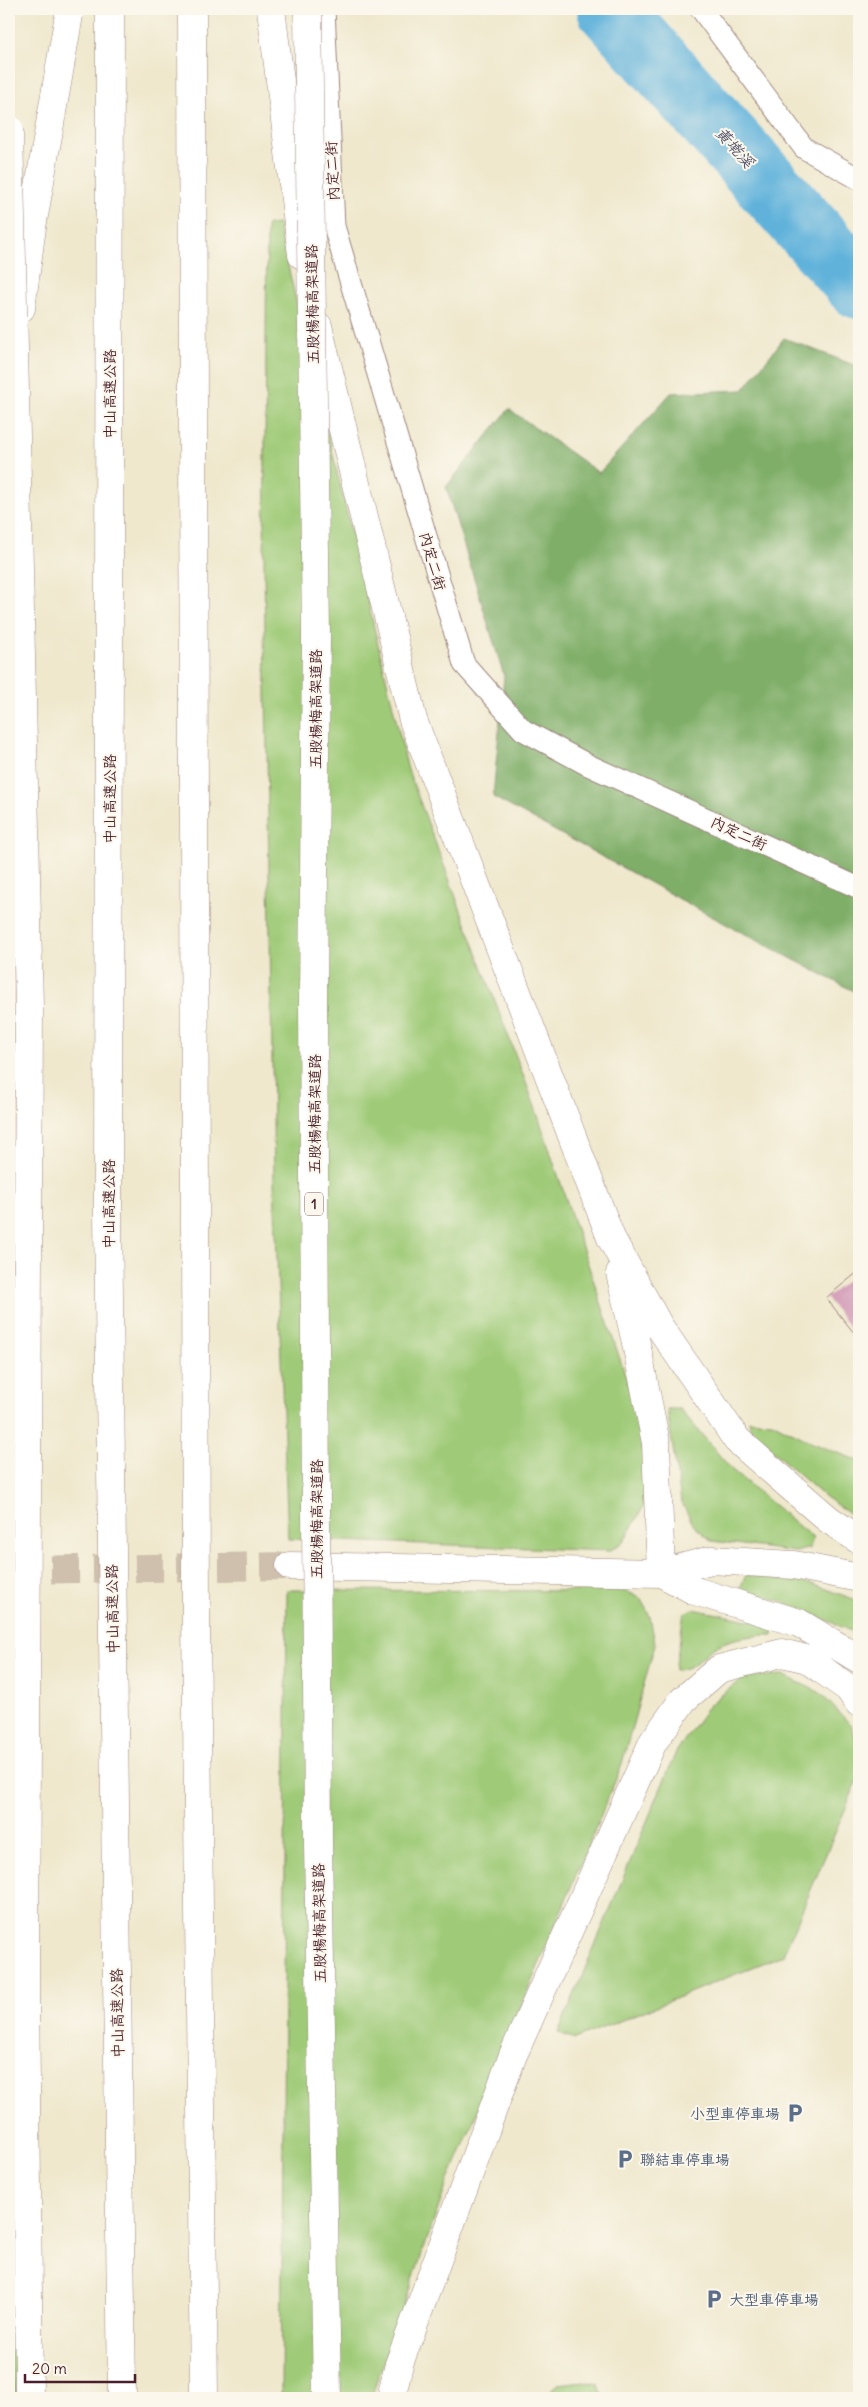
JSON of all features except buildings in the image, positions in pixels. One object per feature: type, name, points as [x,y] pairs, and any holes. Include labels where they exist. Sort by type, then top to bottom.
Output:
[{"type":"highway","points":[[9,400],[32,227],[70,9]]},
{"type":"highway","name":"中山高速公路","points":[[110,9],[108,1212],[122,2398]]},
{"type":"highway","points":[[192,9],[196,1616],[204,2398]]},
{"type":"highway","points":[[271,9],[303,265],[413,720],[612,1238],[659,1326],[737,1440],[828,1519],[859,1540]]},
{"type":"highway","name":"五股楊梅高架道路","points":[[308,9],[316,634],[313,1013],[318,1834],[327,2398]]},
{"type":"highway","points":[[9,129],[29,1006],[26,1996],[30,2398]]},
{"type":"highway","points":[[612,1238],[635,1338],[656,1443],[662,1573]]},
{"type":"highway","points":[[290,1566],[662,1573],[711,1560],[794,1565],[859,1578]]},
{"type":"highway","points":[[662,1573],[695,1592],[799,1623],[859,1659]]},
{"type":"highway","points":[[391,2398],[398,2364],[513,2055],[653,1742],[683,1700],[719,1670],[782,1653],[807,1658],[848,1688],[859,1703]]},
{"type":"lane","name":"內定二街","points":[[324,9],[334,226],[464,664],[524,730],[588,764],[859,888]]},
{"type":"lane","points":[[701,9],[804,148],[859,179]]},
{"type":"green space","points":[[278,224],[408,770],[534,1104],[630,1389],[646,1465],[645,1504],[624,1541],[610,1551],[288,1539],[274,1182],[264,567],[267,225]]},
{"type":"green space","points":[[784,338],[859,367],[859,994],[707,914],[493,797],[504,676],[446,487],[509,409],[599,473],[671,393],[743,390]]},
{"type":"green space","points":[[667,1409],[680,1409],[732,1470],[813,1538],[810,1548],[796,1552],[712,1541],[694,1526],[681,1501]]},
{"type":"green space","points":[[749,1420],[772,1422],[815,1444],[859,1461],[859,1520],[825,1497],[751,1432]]},
{"type":"green space","points":[[746,1575],[812,1584],[859,1601],[859,1635],[803,1609],[740,1588]]},
{"type":"green space","points":[[10,1590],[17,2398],[9,2398]]},
{"type":"green space","points":[[287,1590],[626,1591],[640,1598],[650,1616],[655,1644],[621,1767],[444,2192],[371,2398],[281,2398]]},
{"type":"green space","points":[[693,1609],[774,1625],[773,1635],[746,1637],[725,1642],[713,1648],[694,1664],[675,1670],[684,1613]]},
{"type":"green space","points":[[783,1675],[819,1692],[851,1725],[859,1748],[859,1777],[783,1955],[575,2039],[558,2033],[676,1752],[709,1705],[744,1677]]},
{"type":"green space","points":[[583,2381],[599,2384],[604,2398],[542,2398],[557,2384]]},
{"type":"waterway","name":"黃墘溪","points":[[610,9],[859,286]]},
{"type":"tunnel","points":[[9,1570],[290,1566]]},
{"type":"place","name":"小型車停車場","points":[[795,2113]]},
{"type":"place","name":"聯結車停車場","points":[[625,2159]]},
{"type":"place","name":"大型車停車場","points":[[714,2299]]}]
